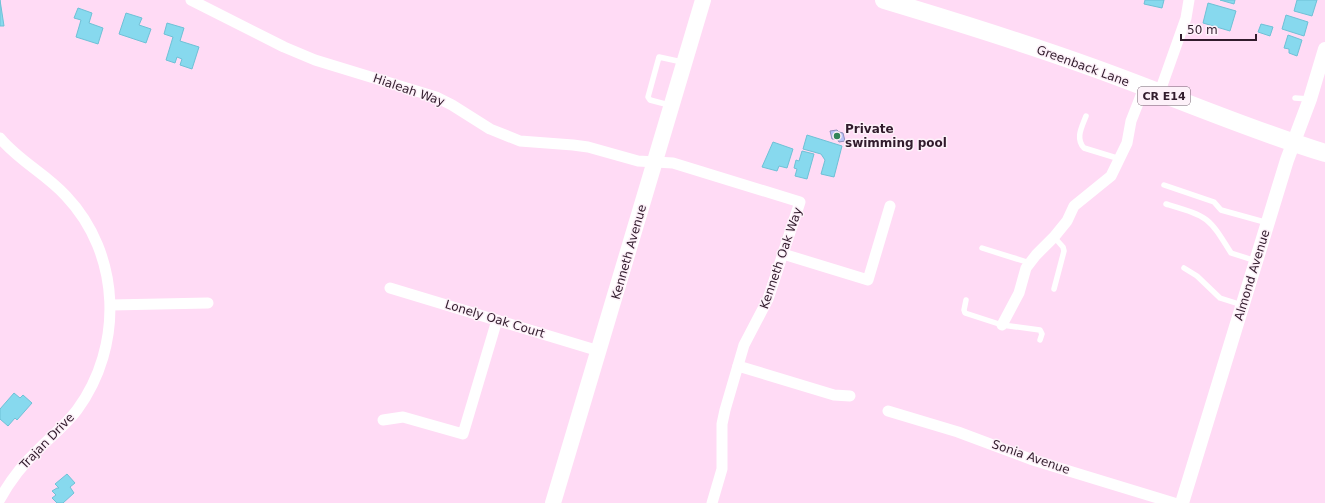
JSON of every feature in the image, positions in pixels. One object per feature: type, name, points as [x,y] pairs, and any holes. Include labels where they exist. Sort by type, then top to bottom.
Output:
[{"type":"main road","name":"Kenneth Avenue","points":[[554,503],[703,0]]},
{"type":"main road","name":"Greenback Lane","points":[[884,0],[1095,68],[1152,91],[1293,143],[1325,153]]},
{"type":"street","name":"Hialeah Way","points":[[191,0],[284,47],[315,60],[436,97],[452,105],[504,137],[528,143],[588,147],[620,157],[655,162]]},
{"type":"street","points":[[1002,325],[1019,293],[1026,268],[1067,221],[1074,206],[1111,176],[1120,160],[1127,142],[1131,122],[1152,91],[1186,18],[1189,0]]},
{"type":"street","name":"Almond Avenue","points":[[1182,503],[1293,143],[1310,99],[1325,49]]},
{"type":"street","name":"Trajan Drive","points":[[0,138],[19,157],[54,184],[66,196],[87,223],[97,244],[106,271],[110,305],[105,351],[98,371],[87,393],[70,419],[17,472],[0,499]]},
{"type":"street","name":"Kenneth Oak Way","points":[[655,162],[673,163],[800,202],[768,299],[750,332],[725,410],[722,424],[722,469],[712,503]]},
{"type":"street","points":[[783,254],[868,280],[890,206]]},
{"type":"street","name":"Lonely Oak Court","points":[[390,288],[599,351]]},
{"type":"street","points":[[110,305],[208,303]]},
{"type":"street","points":[[383,420],[403,417],[463,434],[497,320]]},
{"type":"street","points":[[738,366],[834,395],[850,396]]},
{"type":"street","name":"Sonia Avenue","points":[[888,411],[958,432],[1033,460],[1174,503]]},
{"type":"lane","points":[[671,106],[650,100],[648,97],[659,57],[684,62]]},
{"type":"lane","points":[[1295,98],[1310,99]]},
{"type":"lane","points":[[1086,116],[1079,135],[1080,143],[1084,148],[1120,160]]},
{"type":"lane","points":[[1164,185],[1214,202],[1221,210],[1268,223]]},
{"type":"lane","points":[[1166,204],[1201,215],[1211,222],[1231,253],[1256,261]]},
{"type":"lane","points":[[1054,237],[1063,247],[1064,251],[1054,289]]},
{"type":"lane","points":[[982,248],[1030,263]]},
{"type":"lane","points":[[1184,268],[1197,276],[1220,298],[1243,305]]},
{"type":"lane","points":[[966,300],[964,310],[965,313],[1002,325],[1040,330],[1042,334],[1040,340]]},
{"type":"water","name":"Private swimming pool","points":[[837,130],[843,133],[845,141],[839,142],[837,139],[832,139],[830,131]]},
{"type":"building","points":[[0,0],[4,26],[0,26]]},
{"type":"building","points":[[1145,0],[1164,0],[1162,8],[1144,4]]},
{"type":"building","points":[[1220,0],[1235,0],[1234,4]]},
{"type":"building","points":[[1297,0],[1317,0],[1312,16],[1294,11]]},
{"type":"building","points":[[1208,3],[1236,11],[1230,31],[1203,23]]},
{"type":"building","points":[[78,8],[92,13],[89,23],[103,28],[98,44],[76,37],[81,20],[74,18]]},
{"type":"building","points":[[126,13],[142,18],[139,25],[151,29],[146,43],[119,34]]},
{"type":"building","points":[[1286,15],[1308,22],[1304,36],[1282,29]]},
{"type":"building","points":[[167,23],[184,28],[180,41],[199,47],[192,69],[180,65],[182,59],[177,57],[175,63],[166,60],[173,37],[164,34]]},
{"type":"building","points":[[1261,24],[1273,27],[1270,36],[1258,32]]},
{"type":"building","points":[[1288,35],[1302,40],[1297,56],[1289,53],[1289,49],[1284,48]]},
{"type":"building","points":[[807,135],[842,146],[834,177],[821,174],[825,160],[821,154],[803,149]]},
{"type":"building","points":[[773,142],[793,149],[787,168],[779,166],[777,171],[762,167]]},
{"type":"building","points":[[802,151],[814,154],[807,179],[795,176],[797,169],[794,168],[796,160],[799,161]]},
{"type":"building","points":[[14,393],[20,398],[23,395],[32,403],[17,420],[15,418],[8,426],[0,419],[0,409]]},
{"type":"building","points":[[67,474],[75,483],[70,487],[74,493],[63,503],[57,503],[52,498],[56,495],[52,491],[59,488],[55,484]]},
{"type":"place","name":"Private swimming pool","points":[[837,136]]}]
